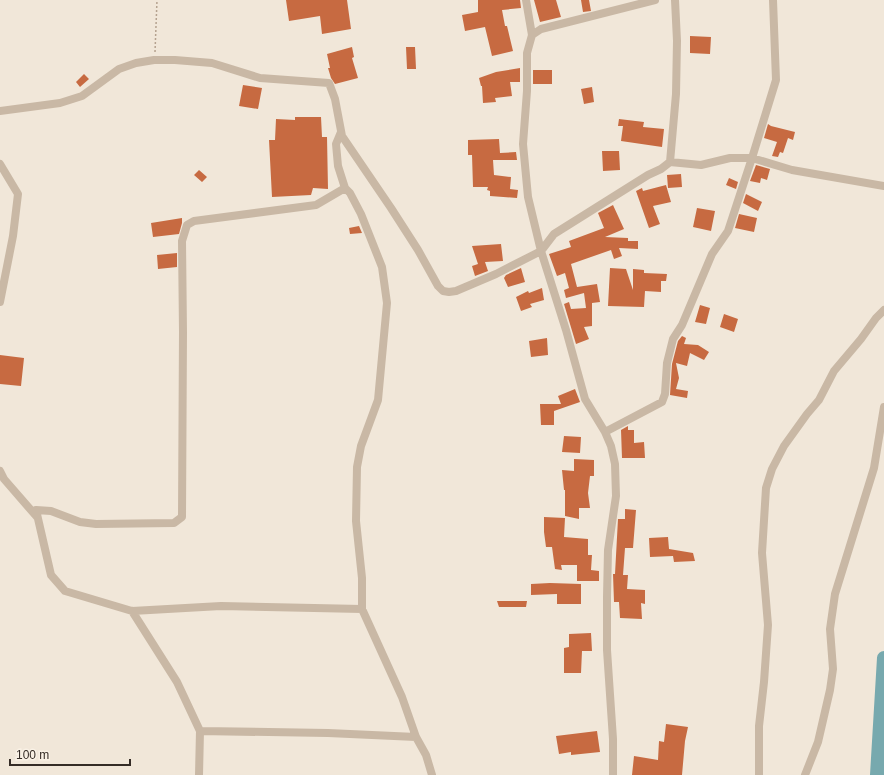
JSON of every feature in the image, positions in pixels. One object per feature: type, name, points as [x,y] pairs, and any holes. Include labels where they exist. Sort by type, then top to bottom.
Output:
[{"type":"street","points":[[526,0],[532,35],[527,53],[527,91],[523,144],[528,197],[541,251],[566,330],[585,399],[605,432],[611,446],[615,464],[616,496],[608,550],[607,597],[607,650],[613,739],[613,775]]},
{"type":"street","points":[[532,35],[541,29],[655,0]]},
{"type":"street","points":[[670,162],[676,94],[677,41],[675,0]]},
{"type":"street","points":[[605,432],[662,402],[665,394],[667,363],[673,339],[682,326],[712,254],[728,231],[776,80],[774,0]]},
{"type":"street","points":[[0,111],[60,103],[82,96],[118,69],[136,63],[154,60],[212,63],[260,78],[329,84],[335,99],[342,136],[418,250],[438,286],[443,291],[449,292],[456,291],[496,274],[541,251],[554,234],[648,175],[661,169],[670,162],[701,165],[730,158],[752,158],[792,170],[884,186]]},
{"type":"street","points":[[341,132],[336,144],[338,166],[345,188],[350,193],[361,214],[382,267],[387,303],[378,400],[361,446],[357,467],[356,521],[362,578],[362,609],[402,697],[416,737],[426,755],[432,775]]},
{"type":"street","points":[[0,164],[18,194],[13,236],[0,302]]},
{"type":"street","points":[[345,188],[316,205],[194,221],[187,225],[182,241],[182,517],[174,523],[96,524],[80,522],[51,511],[36,510],[51,575],[65,591],[132,611],[221,606],[362,609]]},
{"type":"street","points":[[759,775],[759,726],[768,625],[762,553],[766,488],[772,469],[784,446],[819,400],[834,371],[884,310]]},
{"type":"street","points":[[805,775],[818,742],[830,690],[833,669],[830,629],[835,594],[874,468],[884,406]]},
{"type":"street","points":[[0,471],[4,478],[39,519]]},
{"type":"street","points":[[132,611],[177,682],[200,731],[199,775]]},
{"type":"street","points":[[200,731],[328,733],[416,737]]},
{"type":"path","points":[[154,60],[155,12],[157,0]]},
{"type":"building","points":[[286,0],[347,0],[351,29],[322,34],[320,16],[289,21]]},
{"type":"building","points":[[478,0],[520,0],[521,8],[502,10],[505,26],[507,26],[513,51],[492,56],[485,27],[465,31],[462,15],[478,12]]},
{"type":"building","points":[[534,0],[556,0],[561,17],[540,22]]},
{"type":"building","points":[[581,0],[589,0],[591,11],[583,12]]},
{"type":"building","points":[[690,36],[711,37],[710,54],[690,53]]},
{"type":"building","points":[[352,47],[354,57],[352,58],[358,78],[335,84],[331,78],[328,68],[330,68],[327,54]]},
{"type":"building","points":[[406,47],[415,47],[416,69],[407,69]]},
{"type":"building","points":[[520,68],[520,82],[510,82],[512,96],[495,98],[496,102],[483,103],[482,86],[479,78],[496,72]]},
{"type":"building","points":[[533,70],[552,70],[552,84],[533,84]]},
{"type":"building","points":[[84,74],[89,79],[80,87],[76,82]]},
{"type":"building","points":[[243,85],[262,88],[258,109],[239,106]]},
{"type":"building","points":[[592,87],[594,102],[584,104],[581,89]]},
{"type":"building","points":[[295,117],[321,117],[322,137],[327,137],[328,189],[313,188],[311,195],[272,197],[269,140],[275,140],[276,119],[295,120]]},
{"type":"building","points":[[619,119],[644,122],[643,127],[664,129],[662,147],[621,141],[623,126],[618,126]]},
{"type":"building","points":[[768,124],[795,132],[793,140],[788,138],[783,153],[780,152],[778,157],[772,156],[777,142],[764,138]]},
{"type":"building","points":[[499,139],[500,153],[516,152],[517,160],[493,160],[494,175],[511,177],[510,189],[518,190],[517,198],[490,196],[490,191],[487,190],[488,187],[473,187],[472,155],[468,155],[468,140]]},
{"type":"building","points":[[602,151],[619,151],[620,170],[603,171]]},
{"type":"building","points":[[756,165],[770,169],[767,180],[761,178],[760,183],[750,181]]},
{"type":"building","points":[[199,170],[207,177],[202,182],[194,175]]},
{"type":"building","points":[[681,174],[682,187],[668,188],[667,175]]},
{"type":"building","points":[[729,178],[738,182],[736,189],[726,185]]},
{"type":"building","points":[[666,185],[671,202],[653,206],[660,224],[649,228],[636,191],[642,188],[643,191]]},
{"type":"building","points":[[746,194],[762,202],[758,211],[743,203]]},
{"type":"building","points":[[613,205],[624,229],[605,237],[628,238],[628,241],[638,241],[638,249],[619,248],[622,256],[614,259],[611,250],[571,264],[577,287],[597,284],[600,302],[592,303],[592,326],[584,327],[589,339],[576,344],[564,304],[569,302],[571,309],[586,308],[584,293],[566,298],[564,290],[569,288],[565,273],[557,276],[549,254],[571,247],[569,241],[604,228],[598,213]]},
{"type":"building","points":[[697,208],[715,211],[711,231],[693,227]]},
{"type":"building","points":[[739,214],[757,218],[754,232],[735,228]]},
{"type":"building","points":[[182,218],[179,234],[153,237],[151,223]]},
{"type":"building","points":[[359,226],[362,233],[350,234],[349,228]]},
{"type":"building","points":[[501,244],[503,261],[485,262],[488,271],[475,276],[472,266],[478,264],[472,246]]},
{"type":"building","points":[[177,253],[177,267],[158,269],[157,255]]},
{"type":"building","points":[[521,268],[525,282],[508,287],[504,278],[506,275]]},
{"type":"building","points":[[610,268],[626,269],[633,290],[633,269],[644,270],[644,273],[667,274],[666,281],[661,281],[661,292],[645,291],[644,307],[608,306]]},
{"type":"building","points":[[542,288],[544,300],[530,304],[532,307],[521,311],[516,297],[528,291],[529,293]]},
{"type":"building","points":[[700,305],[710,308],[706,324],[695,322]]},
{"type":"building","points":[[724,314],[738,319],[734,332],[720,327]]},
{"type":"building","points":[[682,336],[686,338],[684,344],[698,345],[709,352],[704,360],[690,353],[687,366],[676,363],[679,378],[676,389],[688,391],[687,398],[670,395],[672,364],[678,341]]},
{"type":"building","points":[[547,338],[548,355],[531,357],[529,341]]},
{"type":"building","points":[[0,355],[24,358],[21,386],[0,384]]},
{"type":"building","points":[[575,389],[580,402],[554,411],[554,425],[541,425],[540,404],[561,404],[558,396]]},
{"type":"building","points":[[628,426],[628,430],[634,430],[634,443],[644,442],[645,458],[622,458],[621,430]]},
{"type":"building","points":[[564,436],[581,437],[580,453],[562,452]]},
{"type":"building","points":[[574,459],[594,460],[594,476],[590,476],[588,493],[590,508],[579,508],[579,519],[565,516],[565,490],[562,470],[574,471]]},
{"type":"building","points":[[625,509],[636,510],[633,548],[625,548],[623,575],[628,575],[627,589],[645,590],[645,604],[641,603],[642,619],[620,618],[619,602],[614,602],[613,574],[615,574],[618,519],[625,519]]},
{"type":"building","points":[[544,517],[565,518],[564,537],[588,539],[588,555],[592,555],[591,570],[599,571],[599,581],[577,581],[577,565],[561,565],[562,570],[555,569],[552,547],[546,547]]},
{"type":"building","points":[[668,537],[669,549],[693,553],[695,561],[674,562],[673,556],[650,557],[649,538]]},
{"type":"building","points":[[531,584],[581,584],[581,604],[557,604],[557,594],[531,595]]},
{"type":"building","points":[[497,601],[527,601],[526,607],[499,607]]},
{"type":"building","points":[[591,633],[592,651],[582,651],[581,673],[564,673],[564,648],[569,647],[569,634]]},
{"type":"building","points":[[666,724],[688,727],[685,741],[682,775],[632,775],[634,756],[658,760],[659,741],[664,742]]},
{"type":"building","points":[[597,731],[600,752],[571,755],[571,752],[559,754],[556,736]]},
{"type":"waterway","points":[[877,775],[884,658]]}]
